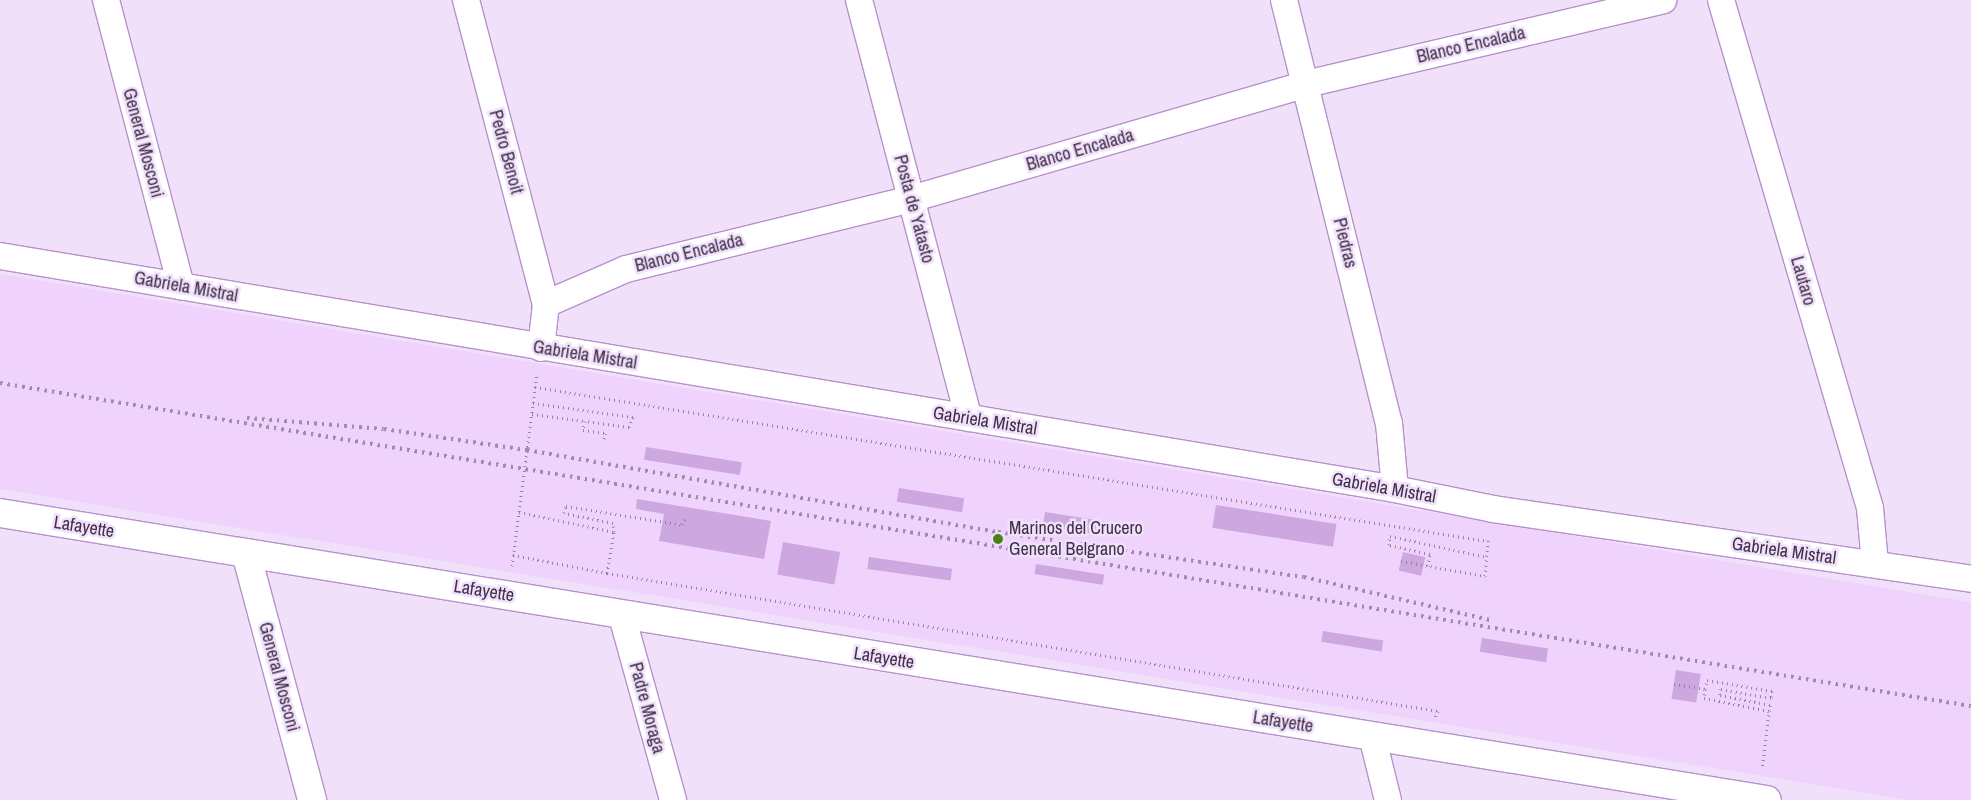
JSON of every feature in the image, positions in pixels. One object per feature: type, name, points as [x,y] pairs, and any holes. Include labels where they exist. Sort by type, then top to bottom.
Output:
[{"type":"street","name":"General Mosconi","points":[[106,0],[180,286]]},
{"type":"street","name":"Pedro Benoit","points":[[466,0],[546,304]]},
{"type":"street","name":"Posta de Yatasto","points":[[859,0],[969,418]]},
{"type":"street","name":"Piedras","points":[[1284,0],[1388,423],[1394,489]]},
{"type":"street","name":"Blanco Encalada","points":[[546,304],[626,269],[911,199],[1306,84],[1663,0]]},
{"type":"street","name":"Lautaro","points":[[1721,0],[1870,508],[1875,564]]},
{"type":"street","name":"Gabriela Mistral","points":[[0,256],[541,348],[1394,489],[1493,509],[1971,579]]},
{"type":"street","points":[[541,348],[546,304]]},
{"type":"street","name":"Lafayette","points":[[0,513],[508,594],[622,616],[1763,799]]},
{"type":"street","name":"General Mosconi","points":[[246,553],[312,800]]},
{"type":"street","name":"Padre Moraga","points":[[622,616],[672,800]]},
{"type":"street","points":[[1372,736],[1388,800]]},
{"type":"path","points":[[508,594],[541,348]]},
{"type":"path","points":[[535,387],[1487,541]]},
{"type":"path","points":[[532,414],[629,427],[633,417],[533,403]]},
{"type":"path","points":[[585,421],[583,430],[605,433],[604,440]]},
{"type":"path","points":[[607,573],[614,523],[564,514],[566,506],[683,525],[685,517]]},
{"type":"path","points":[[1401,561],[1485,576],[1487,541],[1493,509]]},
{"type":"path","points":[[519,512],[614,532]]},
{"type":"path","points":[[1428,566],[1430,554],[1389,545],[1390,536],[1486,557]]},
{"type":"path","points":[[513,555],[607,573],[1438,710],[1427,744]]},
{"type":"path","points":[[1763,799],[1770,706],[1720,695],[1720,689],[1771,698],[1772,691],[1707,680],[1704,698],[1769,711]]},
{"type":"path","points":[[1674,684],[1705,689]]},
{"type":"shaded area","points":[[0,274],[1971,602],[1971,800],[1909,800],[0,489]]},
{"type":"building","points":[[646,447],[742,462],[740,475],[644,460]]},
{"type":"building","points":[[899,488],[964,498],[962,512],[897,502]]},
{"type":"building","points":[[637,499],[771,521],[764,559],[659,541],[664,514],[636,509]]},
{"type":"building","points":[[1216,505],[1336,524],[1333,547],[1212,528]]},
{"type":"building","points":[[1045,512],[1113,523],[1111,537],[1043,526]]},
{"type":"building","points":[[783,542],[840,552],[834,585],[777,574]]},
{"type":"building","points":[[1403,552],[1425,557],[1421,576],[1399,571]]},
{"type":"building","points":[[869,557],[952,569],[951,581],[867,569]]},
{"type":"building","points":[[1036,564],[1104,575],[1103,585],[1034,574]]},
{"type":"building","points":[[1323,631],[1383,641],[1382,651],[1321,642]]},
{"type":"building","points":[[1482,638],[1548,648],[1546,662],[1480,652]]},
{"type":"building","points":[[1676,670],[1701,674],[1696,703],[1671,699]]},
{"type":"railway","points":[[0,383],[1971,706]]},
{"type":"railway","points":[[247,418],[384,429],[527,450],[998,532],[1304,577],[1490,620]]},
{"type":"place","name":"Marinos del Crucero General Belgrano","points":[[998,539]]}]
